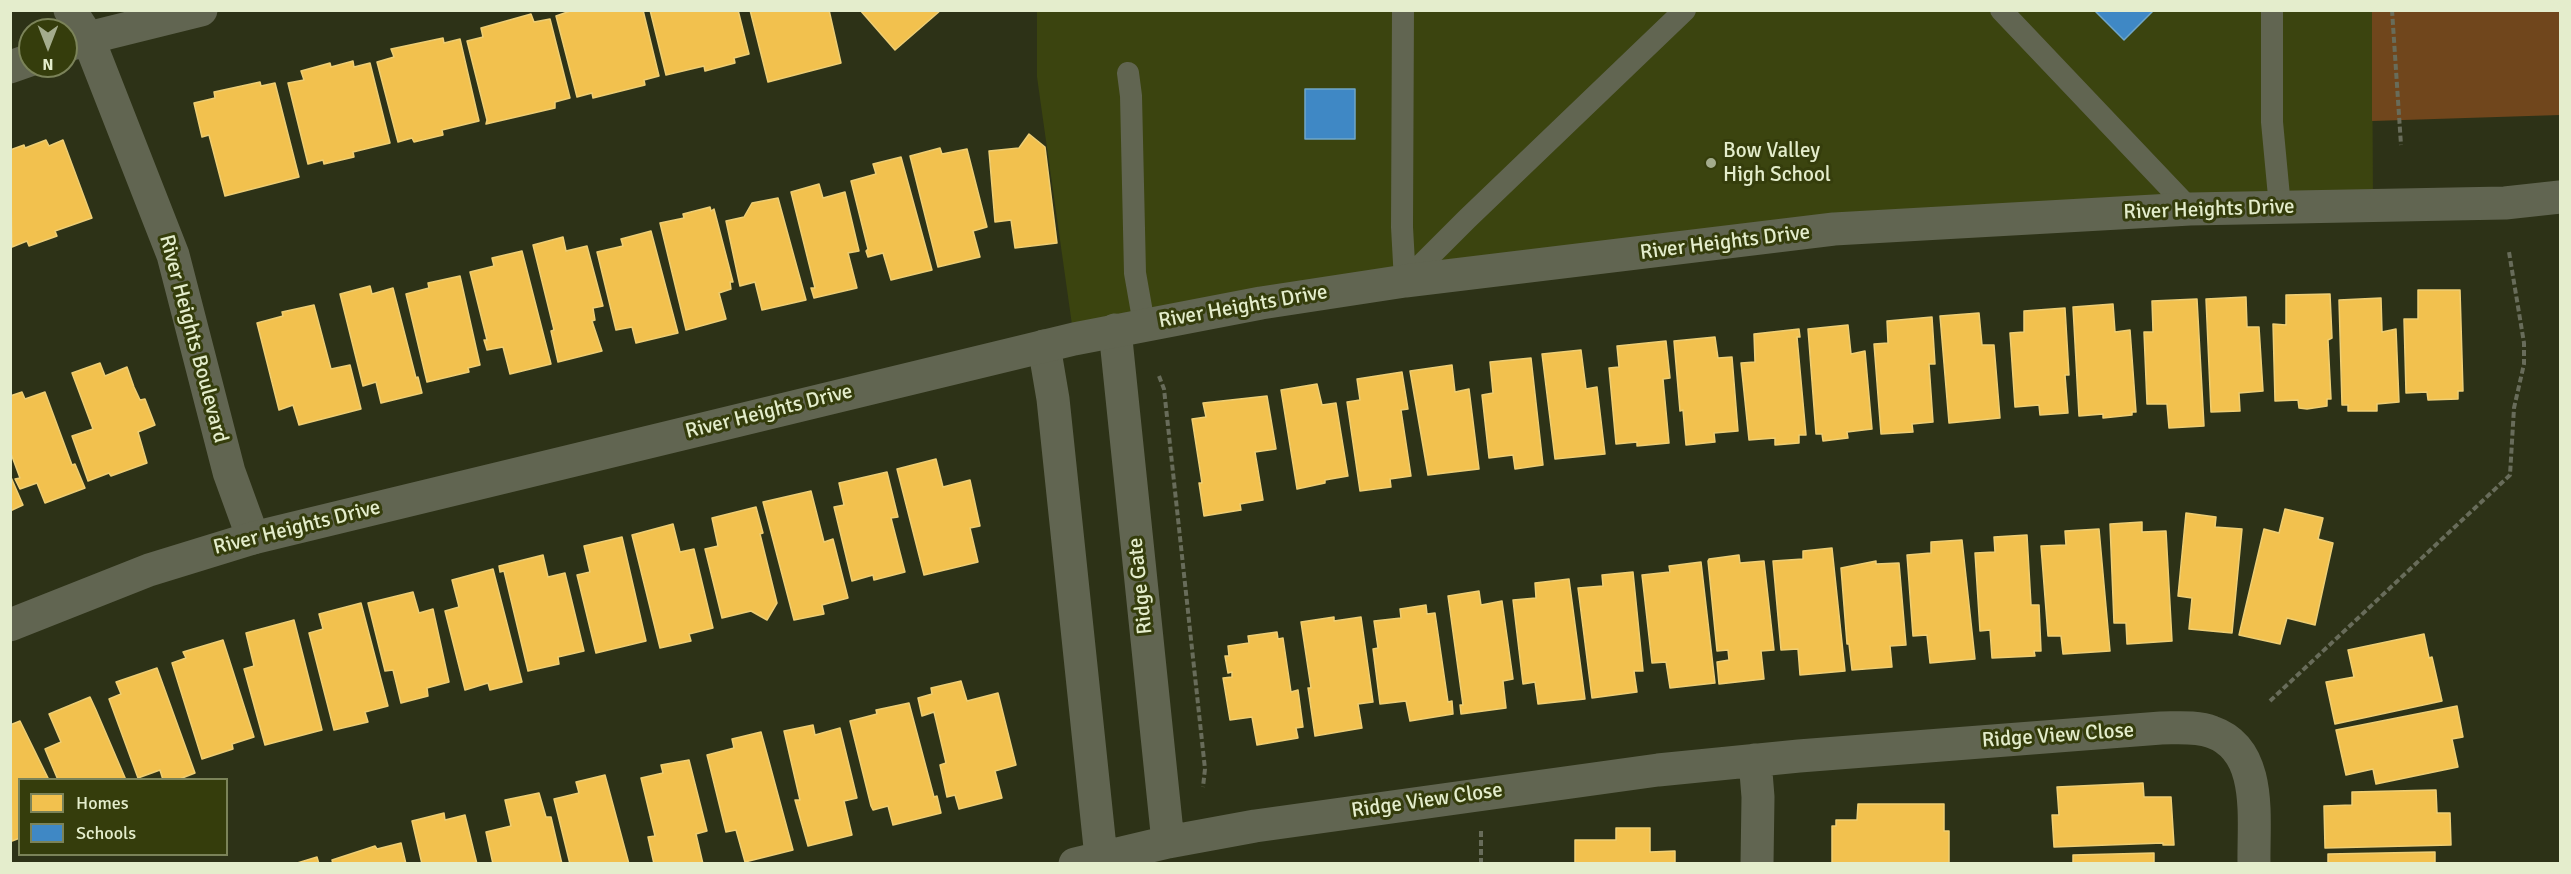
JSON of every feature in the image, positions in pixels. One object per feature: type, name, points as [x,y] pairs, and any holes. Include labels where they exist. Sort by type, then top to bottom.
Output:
[{"type":"street","points":[[78,42],[201,10]]},
{"type":"street","name":"River Heights Boulevard","points":[[78,44],[173,255],[229,472],[253,538]]},
{"type":"street","name":"River Heights Drive","points":[[2512,202],[2560,197]]},
{"type":"street","name":"River Heights Drive","points":[[10,626],[149,570],[253,538],[1044,346],[1129,327],[1261,303],[1405,281],[1834,229],[2190,209],[2512,202],[2560,204]]},
{"type":"street","name":"Ridge Gate","points":[[1129,327],[1168,842]]},
{"type":"street","points":[[1044,346],[1053,399],[1088,860]]},
{"type":"street","name":"Ridge View Close","points":[[1088,860],[1255,826],[1497,791],[1755,760],[2161,728],[2211,731],[2229,740],[2242,756],[2250,771],[2253,792],[2254,864]]},
{"type":"street","points":[[1755,760],[1758,796],[1757,864]]},
{"type":"lane","points":[[1403,10],[1402,227],[1405,281]]},
{"type":"lane","points":[[1405,281],[1685,10]]},
{"type":"lane","points":[[2001,10],[2190,209]]},
{"type":"lane","points":[[2272,10],[2272,122],[2280,207]]},
{"type":"lane","points":[[1128,73],[1131,96],[1135,273],[1129,327]]},
{"type":"path","points":[[2392,10],[2401,145]]},
{"type":"path","points":[[2270,701],[2510,475],[2514,408],[2524,363],[2524,343],[2509,252]]},
{"type":"path","points":[[1160,376],[1164,389],[1205,769],[1203,787]]},
{"type":"path","points":[[1481,824],[1482,864]]},
{"type":"shaded area","name":"Bow Valley High School","points":[[1037,11],[2372,11],[2373,205],[1834,229],[1074,339],[1037,77]]},
{"type":"shaded area","points":[[2372,11],[2560,11],[2560,115],[2372,121]]},
{"type":"building: Homes","points":[[573,10],[643,10],[659,76],[644,80],[645,85],[593,98],[592,93],[577,97],[556,16]]},
{"type":"building: Homes","points":[[650,10],[738,10],[749,54],[734,58],[735,63],[705,71],[704,66],[666,75]]},
{"type":"building: Homes","points":[[750,10],[829,10],[841,63],[768,82]]},
{"type":"building: Homes","points":[[860,10],[941,10],[895,50]]},
{"type":"building: Homes","points":[[531,14],[534,22],[550,19],[570,98],[555,102],[555,108],[486,124],[487,120],[467,41],[483,37],[481,28]]},
{"type":"building: Homes","points":[[443,38],[444,43],[460,39],[479,121],[442,130],[443,135],[414,142],[412,138],[398,142],[377,62],[394,57],[391,49]]},
{"type":"building: Homes","points":[[353,61],[354,67],[370,63],[390,143],[353,152],[354,157],[324,164],[323,160],[308,164],[288,83],[304,80],[301,71],[330,63],[331,67]]},
{"type":"building: Homes","points":[[260,82],[261,86],[275,83],[299,177],[225,196],[209,135],[202,137],[194,103],[215,98],[214,92]]},
{"type":"building: Homes","points":[[1029,134],[1045,147],[1057,243],[1015,248],[1011,220],[995,222],[989,151],[1019,148]]},
{"type":"building: Homes","points":[[46,140],[49,146],[63,140],[92,218],[55,231],[57,236],[29,246],[27,241],[12,247],[10,150],[24,145],[25,148]]},
{"type":"building: Homes","points":[[940,148],[942,154],[967,149],[987,227],[973,231],[980,257],[938,267],[910,156]]},
{"type":"building: Homes","points":[[901,157],[932,270],[891,280],[883,253],[868,257],[851,181],[876,174],[873,164]]},
{"type":"building: Homes","points":[[819,184],[823,198],[845,192],[859,251],[848,253],[857,288],[814,298],[811,288],[815,288],[791,192]]},
{"type":"building: Homes","points":[[778,198],[806,300],[762,310],[755,282],[740,286],[726,221],[744,217],[752,203]]},
{"type":"building: Homes","points":[[710,207],[711,211],[714,209],[733,282],[730,282],[731,289],[719,293],[726,319],[686,330],[660,223],[684,218],[683,214]]},
{"type":"building: Homes","points":[[651,231],[678,333],[636,343],[632,327],[616,330],[597,252],[623,246],[621,239]]},
{"type":"building: Homes","points":[[563,237],[566,251],[587,246],[603,306],[593,308],[595,320],[592,321],[602,351],[558,362],[551,331],[554,330],[533,245]]},
{"type":"building: Homes","points":[[522,251],[551,364],[510,374],[503,347],[487,350],[484,340],[487,340],[470,272],[494,266],[492,258]]},
{"type":"building: Homes","points":[[460,276],[480,365],[468,368],[469,372],[427,382],[406,294],[429,288],[428,283]]},
{"type":"building: Homes","points":[[370,286],[372,294],[393,288],[422,393],[381,403],[376,382],[363,386],[340,294]]},
{"type":"building: Homes","points":[[2418,290],[2460,290],[2463,391],[2458,391],[2458,399],[2428,400],[2427,392],[2406,393],[2404,319],[2418,319]]},
{"type":"building: Homes","points":[[2330,294],[2332,338],[2328,340],[2331,399],[2327,399],[2327,406],[2307,409],[2299,408],[2298,400],[2275,401],[2273,324],[2286,325],[2286,295]]},
{"type":"building: Homes","points":[[2246,297],[2247,327],[2259,327],[2263,391],[2239,393],[2240,411],[2211,412],[2206,299]]},
{"type":"building: Homes","points":[[2381,298],[2382,332],[2396,329],[2399,402],[2377,404],[2377,411],[2348,411],[2348,405],[2342,405],[2339,300]]},
{"type":"building: Homes","points":[[2197,299],[2204,426],[2169,428],[2167,404],[2147,404],[2144,332],[2153,332],[2152,301]]},
{"type":"building: Homes","points":[[2113,304],[2115,332],[2130,330],[2136,412],[2132,412],[2132,415],[2103,418],[2103,414],[2079,416],[2073,307]]},
{"type":"building: Homes","points":[[314,305],[331,369],[350,365],[361,409],[299,425],[293,405],[279,410],[257,323],[283,316],[282,312]]},
{"type":"building: Homes","points":[[2065,308],[2069,375],[2065,375],[2068,413],[2040,415],[2039,405],[2015,407],[2010,333],[2024,332],[2024,311]]},
{"type":"building: Homes","points":[[1979,313],[1982,345],[1994,345],[2000,418],[1949,423],[1940,316]]},
{"type":"building: Homes","points":[[1932,317],[1935,364],[1929,364],[1933,422],[1912,424],[1913,432],[1881,434],[1874,344],[1888,343],[1887,321]]},
{"type":"building: Homes","points":[[1848,325],[1851,354],[1865,351],[1872,429],[1847,432],[1848,438],[1823,441],[1822,434],[1816,434],[1808,329]]},
{"type":"building: Homes","points":[[1799,329],[1800,337],[1797,337],[1806,435],[1799,435],[1799,443],[1775,445],[1775,438],[1749,440],[1741,363],[1755,362],[1754,334]]},
{"type":"building: Homes","points":[[1715,337],[1718,358],[1732,357],[1738,431],[1714,433],[1715,442],[1686,445],[1683,410],[1680,411],[1674,341]]},
{"type":"building: Homes","points":[[1666,341],[1670,378],[1663,379],[1669,443],[1637,446],[1637,442],[1616,444],[1609,368],[1619,367],[1617,346]]},
{"type":"building: Homes","points":[[1581,350],[1586,389],[1597,387],[1605,454],[1555,459],[1542,354]]},
{"type":"building: Homes","points":[[1531,358],[1543,465],[1515,469],[1513,455],[1489,458],[1482,395],[1493,393],[1490,362]]},
{"type":"building: Homes","points":[[100,363],[105,376],[127,367],[140,400],[145,399],[155,425],[138,432],[147,463],[111,476],[109,473],[88,481],[72,436],[93,429],[72,373]]},
{"type":"building: Homes","points":[[1452,365],[1455,392],[1469,389],[1479,469],[1428,475],[1410,371]]},
{"type":"building: Homes","points":[[1402,372],[1408,409],[1401,410],[1411,476],[1390,479],[1391,487],[1360,491],[1347,402],[1360,400],[1357,379]]},
{"type":"building: Homes","points":[[1317,384],[1322,405],[1336,403],[1348,476],[1325,480],[1325,483],[1297,489],[1281,390]]},
{"type":"building: Homes","points":[[22,392],[25,399],[45,392],[72,465],[75,464],[85,488],[45,503],[37,483],[20,489],[15,479],[20,478],[10,451],[10,396]]},
{"type":"building: Homes","points":[[1267,396],[1276,449],[1255,452],[1263,500],[1240,504],[1241,510],[1204,516],[1199,483],[1202,483],[1192,419],[1206,417],[1203,403]]},
{"type":"building: Homes","points":[[936,459],[943,487],[970,480],[980,526],[970,528],[978,562],[924,575],[897,469]]},
{"type":"building: Homes","points":[[887,472],[898,517],[891,518],[905,572],[874,580],[873,575],[852,581],[834,507],[844,505],[839,483]]},
{"type":"building: Homes","points":[[10,475],[23,505],[10,511]]},
{"type":"building: Homes","points":[[811,491],[824,542],[833,539],[848,598],[822,605],[824,614],[794,620],[763,502]]},
{"type":"building: Homes","points":[[756,507],[763,533],[760,534],[777,603],[767,620],[751,611],[722,618],[705,549],[718,546],[712,518]]},
{"type":"building: Homes","points":[[2285,509],[2323,518],[2318,539],[2333,543],[2315,625],[2287,618],[2280,644],[2239,635],[2264,529],[2279,533]]},
{"type":"building: Homes","points":[[2186,513],[2216,517],[2215,527],[2242,529],[2232,633],[2189,629],[2192,598],[2178,596]]},
{"type":"building: Homes","points":[[2142,522],[2142,532],[2166,531],[2172,641],[2127,644],[2126,623],[2114,623],[2110,524]]},
{"type":"building: Homes","points":[[673,524],[680,552],[694,549],[713,628],[689,634],[691,641],[660,648],[632,535]]},
{"type":"building: Homes","points":[[2099,529],[2110,651],[2063,654],[2061,636],[2048,636],[2041,546],[2066,545],[2065,531]]},
{"type":"building: Homes","points":[[2027,535],[2031,605],[2039,605],[2041,651],[2034,651],[2035,656],[1992,658],[1990,630],[1980,631],[1975,553],[1995,552],[1994,537]]},
{"type":"building: Homes","points":[[622,537],[646,641],[596,653],[577,575],[590,572],[584,546]]},
{"type":"building: Homes","points":[[1962,540],[1975,659],[1930,663],[1927,635],[1913,636],[1907,555],[1931,553],[1931,542]]},
{"type":"building: Homes","points":[[1832,548],[1845,671],[1800,675],[1798,649],[1781,650],[1773,561],[1803,559],[1803,551]]},
{"type":"building: Homes","points":[[543,555],[548,577],[565,573],[584,651],[558,657],[559,664],[528,671],[504,571],[500,572],[499,566]]},
{"type":"building: Homes","points":[[1739,555],[1740,563],[1764,561],[1774,650],[1761,651],[1764,679],[1719,684],[1717,662],[1729,660],[1728,650],[1717,651],[1708,561]]},
{"type":"building: Homes","points":[[1876,561],[1876,564],[1899,563],[1906,645],[1890,646],[1892,667],[1852,670],[1849,644],[1847,644],[1841,568]]},
{"type":"building: Homes","points":[[1701,562],[1715,683],[1670,688],[1666,662],[1652,663],[1642,575],[1670,572],[1669,566]]},
{"type":"building: Homes","points":[[493,569],[522,682],[490,690],[488,683],[465,690],[445,611],[459,607],[452,580]]},
{"type":"building: Homes","points":[[1633,572],[1643,671],[1634,671],[1637,692],[1592,698],[1578,588],[1603,586],[1602,575]]},
{"type":"building: Homes","points":[[1569,579],[1585,699],[1538,704],[1535,682],[1523,684],[1513,600],[1536,598],[1535,583]]},
{"type":"building: Homes","points":[[1479,591],[1481,605],[1502,601],[1513,679],[1503,681],[1506,708],[1461,714],[1460,705],[1463,705],[1448,596]]},
{"type":"building: Homes","points":[[413,592],[419,613],[433,609],[449,682],[427,688],[428,696],[401,703],[393,670],[385,671],[368,603]]},
{"type":"building: Homes","points":[[361,603],[388,706],[365,712],[368,722],[334,730],[309,633],[323,629],[319,614]]},
{"type":"building: Homes","points":[[1426,605],[1427,614],[1435,613],[1448,702],[1452,701],[1453,714],[1410,721],[1406,701],[1380,704],[1373,649],[1378,648],[1374,621],[1401,618],[1400,609]]},
{"type":"building: Homes","points":[[1334,617],[1334,621],[1361,617],[1373,702],[1358,704],[1362,728],[1315,736],[1308,688],[1311,688],[1301,622]]},
{"type":"building: Homes","points":[[294,620],[322,730],[265,745],[244,669],[254,666],[246,633]]},
{"type":"building: Homes","points":[[1277,632],[1278,639],[1283,638],[1291,692],[1298,690],[1303,727],[1296,728],[1298,738],[1257,745],[1252,717],[1230,720],[1223,678],[1232,677],[1232,672],[1228,673],[1225,656],[1229,656],[1228,646],[1249,643],[1248,636]]},
{"type":"building: Homes","points":[[2424,634],[2442,701],[2335,724],[2326,682],[2354,677],[2348,650]]},
{"type":"building: Homes","points":[[223,640],[254,737],[232,744],[233,749],[202,759],[172,663],[186,658],[183,652]]},
{"type":"building: Homes","points":[[157,668],[195,773],[182,778],[162,778],[160,770],[138,778],[109,699],[121,694],[116,682]]},
{"type":"building: Homes","points":[[961,681],[967,701],[998,693],[1016,765],[995,771],[1002,798],[959,809],[955,795],[947,797],[940,765],[946,763],[934,712],[922,716],[918,698],[932,694],[931,688]]},
{"type":"building: Homes","points":[[90,697],[125,778],[57,778],[45,749],[61,742],[49,714]]},
{"type":"building: Homes","points":[[909,703],[934,797],[937,796],[941,813],[893,825],[888,806],[873,810],[871,806],[850,721],[877,714],[876,710]]},
{"type":"building: Homes","points":[[2457,706],[2463,737],[2452,739],[2458,767],[2376,784],[2373,769],[2346,775],[2336,730]]},
{"type":"building: Homes","points":[[20,721],[48,778],[18,778],[18,839],[12,841],[10,725]]},
{"type":"building: Homes","points":[[813,725],[815,735],[840,728],[857,798],[844,801],[852,835],[808,846],[795,800],[800,800],[784,731]]},
{"type":"building: Homes","points":[[761,732],[793,850],[745,862],[736,830],[726,832],[707,755],[734,748],[732,739]]},
{"type":"building: Homes","points":[[689,760],[707,831],[696,834],[703,864],[654,864],[648,837],[655,836],[641,778],[663,773],[661,765]]},
{"type":"building: Homes","points":[[605,775],[629,864],[570,864],[554,799],[579,793],[576,782]]},
{"type":"building: Homes","points":[[2143,783],[2144,797],[2171,797],[2174,845],[2163,845],[2163,843],[2054,847],[2052,815],[2059,815],[2057,787]]},
{"type":"building: Homes","points":[[2436,790],[2437,813],[2450,813],[2451,845],[2325,848],[2324,806],[2352,805],[2352,792]]},
{"type":"building: Homes","points":[[539,793],[546,817],[551,817],[562,864],[493,864],[486,832],[511,826],[505,800]]},
{"type":"building: Homes","points":[[1858,804],[1944,804],[1944,831],[1949,831],[1949,864],[1832,864],[1832,826],[1836,826],[1836,820],[1857,820]]},
{"type":"building: Homes","points":[[444,813],[445,820],[465,815],[477,864],[422,864],[412,821]]},
{"type":"building: Homes","points":[[1616,828],[1650,828],[1650,852],[1675,851],[1675,864],[1575,864],[1575,840],[1616,840]]},
{"type":"building: Homes","points":[[401,843],[406,864],[333,864],[332,860],[375,846],[377,849]]},
{"type":"building: Homes","points":[[2435,852],[2435,864],[2328,864],[2328,854]]},
{"type":"building: Homes","points":[[2154,853],[2154,864],[2073,864],[2073,855]]},
{"type":"building: Homes","points":[[317,857],[319,864],[294,864]]},
{"type":"building: Schools","points":[[2094,10],[2154,10],[2124,40]]},
{"type":"building: Schools","points":[[1305,89],[1355,89],[1355,139],[1305,139]]},
{"type":"place","name":"Bow Valley High School","points":[[1711,163]]}]
